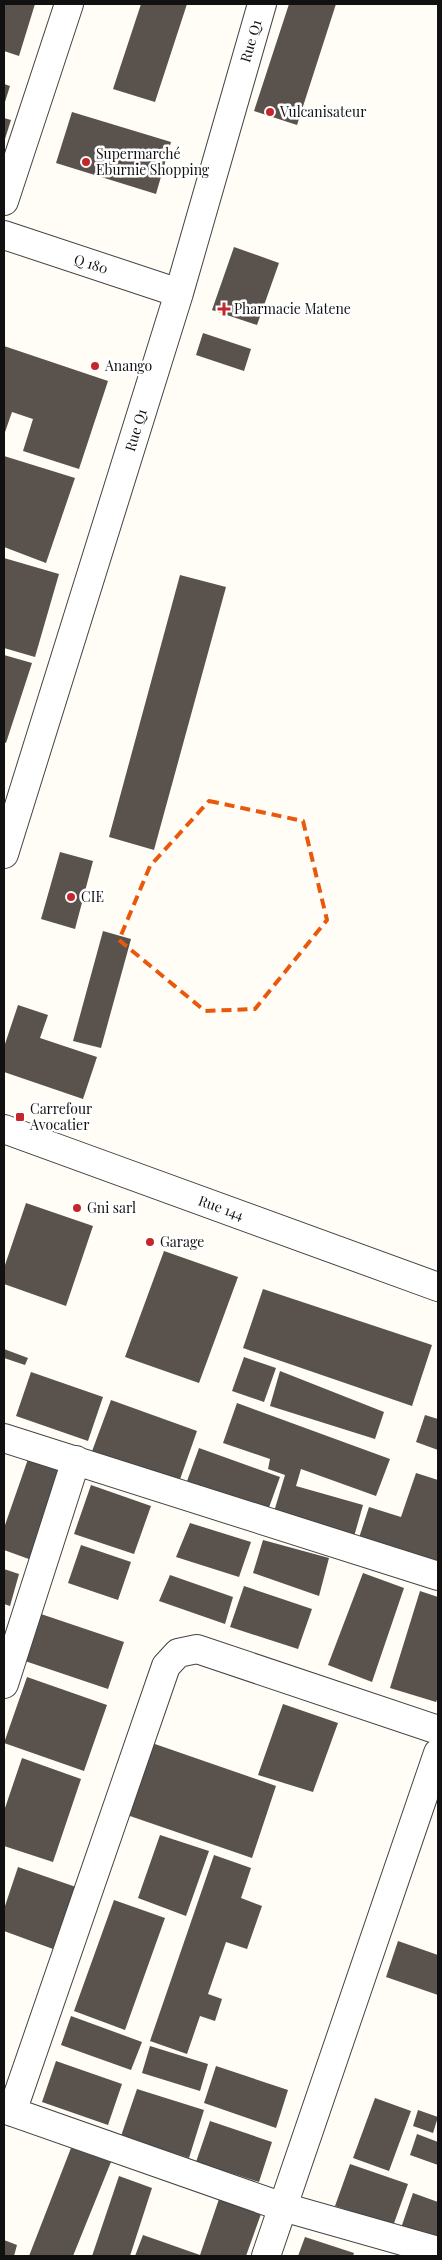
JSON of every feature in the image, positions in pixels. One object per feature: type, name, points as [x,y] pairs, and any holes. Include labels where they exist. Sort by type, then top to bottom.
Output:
[{"type":"street","points":[[4,201],[69,4]]},
{"type":"street","name":"Rue Q1","points":[[4,854],[179,293],[262,4]]},
{"type":"street","name":"Q 180","points":[[4,236],[179,293]]},
{"type":"street","name":"Rue 144","points":[[4,1129],[438,1286]]},
{"type":"street","points":[[4,1438],[438,1576]]},
{"type":"street","points":[[4,1684],[76,1460]]},
{"type":"street","points":[[438,1730],[197,1649],[178,1653],[166,1666],[8,2111],[283,2207],[438,2251]]},
{"type":"street","points":[[266,2256],[438,1753]]},
{"type":"highlighted area","points":[[209,801],[303,821],[327,920],[255,1009],[205,1011],[119,940],[150,866]]},
{"type":"building","points":[[4,4],[35,4],[19,56],[4,51]]},
{"type":"building","points":[[141,4],[187,4],[155,102],[113,89]]},
{"type":"building","points":[[289,4],[336,4],[297,125],[254,111]]},
{"type":"building","points":[[4,84],[10,86],[4,105]]},
{"type":"building","points":[[72,112],[171,142],[156,194],[56,163]]},
{"type":"building","points":[[4,118],[11,120],[4,142]]},
{"type":"building","points":[[234,247],[279,263],[257,325],[212,310]]},
{"type":"building","points":[[203,333],[251,349],[244,371],[196,355]]},
{"type":"building","points":[[4,346],[108,381],[79,469],[23,451],[33,419],[12,412],[4,435]]},
{"type":"building","points":[[4,456],[75,478],[46,563],[4,547]]},
{"type":"building","points":[[4,558],[59,574],[35,657],[4,648]]},
{"type":"building","points":[[180,575],[226,587],[154,850],[109,837]]},
{"type":"building","points":[[4,655],[32,663],[6,743],[4,742]]},
{"type":"building","points":[[60,852],[93,861],[75,929],[41,919]]},
{"type":"building","points":[[103,931],[131,939],[101,1048],[73,1041]]},
{"type":"building","points":[[18,1005],[48,1015],[40,1038],[97,1057],[83,1099],[4,1072],[4,1047]]},
{"type":"building","points":[[26,1203],[93,1226],[66,1306],[4,1284],[4,1268]]},
{"type":"building","points":[[164,1251],[238,1277],[199,1383],[125,1357]]},
{"type":"building","points":[[263,1289],[432,1345],[412,1406],[243,1348]]},
{"type":"building","points":[[4,1349],[28,1358],[25,1365],[4,1358]]},
{"type":"building","points":[[244,1357],[276,1368],[264,1402],[232,1391]]},
{"type":"building","points":[[280,1371],[384,1412],[375,1439],[270,1406]]},
{"type":"building","points":[[31,1372],[103,1397],[88,1441],[16,1416]]},
{"type":"building","points":[[111,1400],[197,1431],[178,1485],[91,1454]]},
{"type":"building","points":[[237,1403],[390,1459],[376,1496],[301,1469],[296,1486],[363,1505],[353,1540],[273,1515],[285,1475],[268,1469],[270,1459],[223,1443]]},
{"type":"building","points":[[425,1415],[438,1419],[438,1450],[416,1442]]},
{"type":"building","points":[[199,1448],[280,1477],[267,1513],[186,1484]]},
{"type":"building","points":[[28,1459],[67,1472],[37,1562],[4,1550],[4,1528]]},
{"type":"building","points":[[416,1473],[438,1480],[438,1572],[357,1544],[369,1507],[401,1517]]},
{"type":"building","points":[[91,1485],[151,1506],[134,1554],[74,1534]]},
{"type":"building","points":[[190,1523],[251,1542],[239,1577],[176,1557]]},
{"type":"building","points":[[263,1540],[329,1558],[319,1596],[253,1573]]},
{"type":"building","points":[[81,1545],[131,1562],[118,1600],[68,1583]]},
{"type":"building","points":[[4,1569],[19,1574],[10,1606],[4,1604]]},
{"type":"building","points":[[363,1573],[404,1588],[372,1682],[328,1665]]},
{"type":"building","points":[[170,1575],[233,1597],[225,1624],[159,1601]]},
{"type":"building","points":[[244,1586],[312,1609],[298,1649],[230,1627]]},
{"type":"building","points":[[420,1591],[438,1597],[438,1698],[436,1702],[390,1688]]},
{"type":"building","points":[[38,1613],[124,1642],[108,1689],[22,1660]]},
{"type":"building","points":[[27,1677],[107,1705],[84,1771],[4,1743]]},
{"type":"building","points":[[283,1704],[338,1723],[313,1792],[258,1775]]},
{"type":"building","points":[[152,1743],[276,1786],[252,1858],[127,1815]]},
{"type":"building","points":[[22,1758],[81,1779],[53,1862],[4,1846],[4,1811]]},
{"type":"building","points":[[160,1835],[209,1851],[186,1916],[138,1898]]},
{"type":"building","points":[[214,1855],[251,1868],[241,1898],[262,1906],[247,1949],[226,1942],[208,1994],[222,1999],[215,2021],[200,2016],[187,2054],[150,2041]]},
{"type":"building","points":[[18,1867],[76,1887],[53,1949],[4,1931],[4,1909]]},
{"type":"building","points":[[114,1900],[165,1918],[125,2030],[74,2011]]},
{"type":"building","points":[[398,1941],[438,1955],[438,1995],[386,1977]]},
{"type":"building","points":[[71,2016],[142,2042],[131,2070],[61,2045]]},
{"type":"building","points":[[150,2046],[208,2064],[200,2091],[142,2073]]},
{"type":"building","points":[[56,2061],[122,2084],[108,2125],[42,2102]]},
{"type":"building","points":[[216,2066],[288,2090],[276,2128],[204,2103]]},
{"type":"building","points":[[137,2089],[204,2110],[189,2158],[121,2136]]},
{"type":"building","points":[[375,2098],[411,2111],[389,2171],[353,2158]]},
{"type":"building","points":[[418,2110],[438,2117],[433,2133],[413,2126]]},
{"type":"building","points":[[210,2121],[272,2142],[259,2182],[196,2162]]},
{"type":"building","points":[[417,2134],[438,2142],[438,2165],[410,2155]]},
{"type":"building","points":[[71,2148],[111,2162],[73,2256],[29,2256]]},
{"type":"building","points":[[350,2164],[408,2184],[393,2226],[335,2206]]},
{"type":"building","points":[[119,2176],[152,2188],[130,2256],[92,2256]]},
{"type":"building","points":[[413,2193],[438,2202],[438,2241],[401,2228]]},
{"type":"building","points":[[219,2199],[261,2214],[246,2256],[135,2256],[143,2235],[200,2255]]},
{"type":"building","points":[[305,2237],[354,2253],[353,2256],[298,2256]]},
{"type":"building","points":[[4,2240],[17,2245],[14,2256],[4,2256]]},
{"type":"place","name":"Vulcanisateur","points":[[270,112]]},
{"type":"place","name":"Supermarché Eburnie Shopping","points":[[86,162]]},
{"type":"place","name":"Pharmacie Matene","points":[[224,309]]},
{"type":"place","name":"Anango","points":[[95,366]]},
{"type":"place","name":"CIE","points":[[71,897]]},
{"type":"place","name":"Carrefour Avocatier","points":[[20,1117]]},
{"type":"place","name":"Gni sarl","points":[[77,1208]]},
{"type":"place","name":"Garage","points":[[150,1242]]}]
